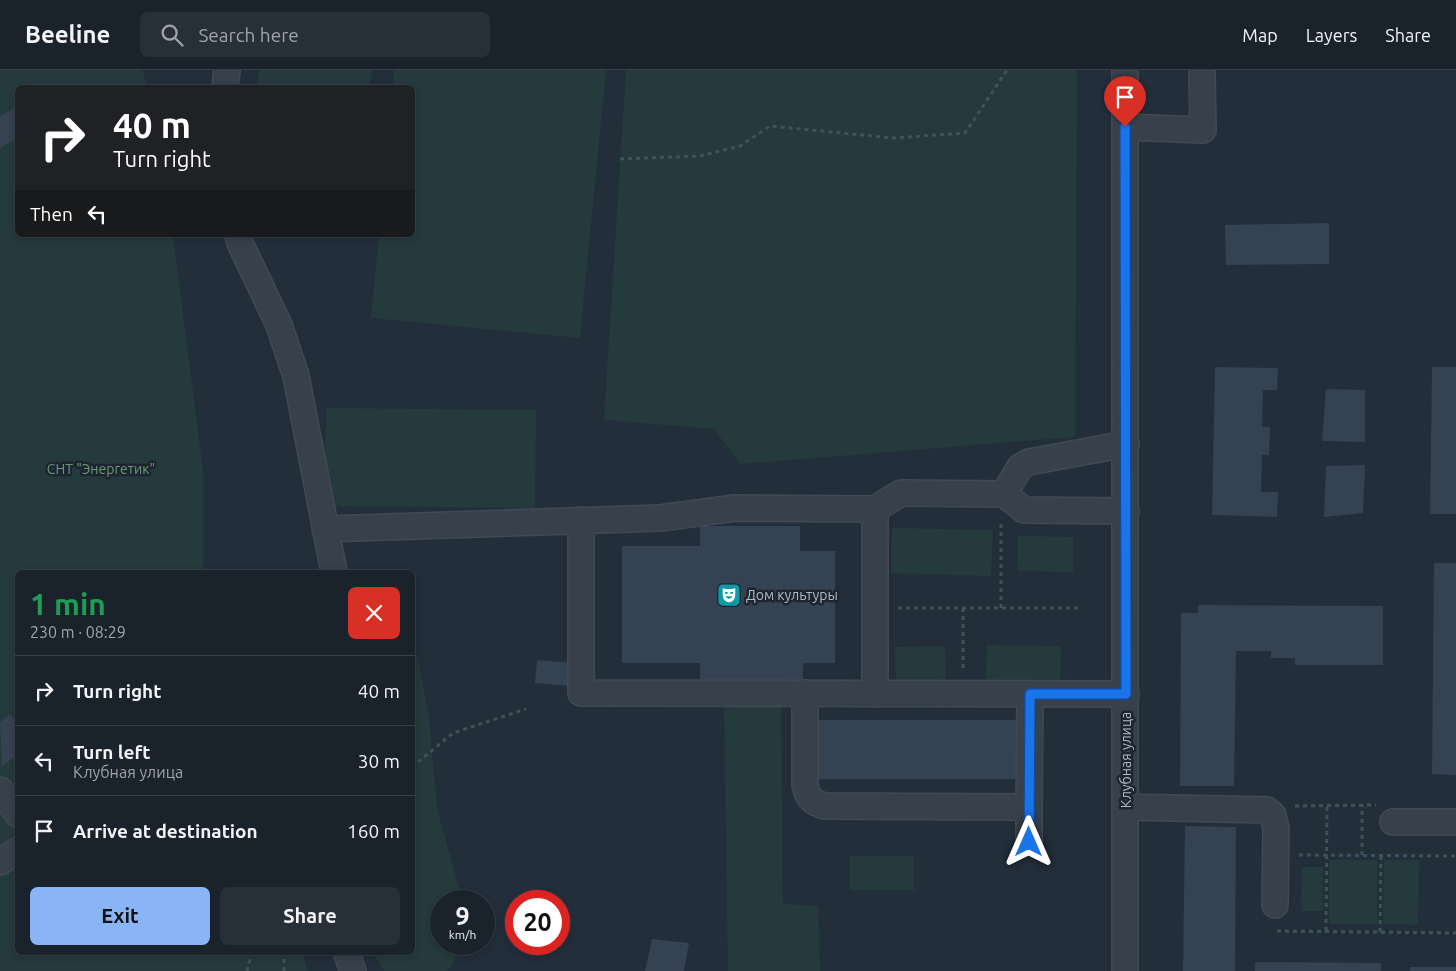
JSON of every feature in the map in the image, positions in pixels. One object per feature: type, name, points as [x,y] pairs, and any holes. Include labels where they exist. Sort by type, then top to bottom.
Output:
[{"type":"street","points":[[225,85],[227,70]]},
{"type":"street","name":"Клубная улица","points":[[1125,70],[1126,971]]},
{"type":"street","points":[[1125,127],[1203,130],[1202,70]]},
{"type":"street","points":[[238,237],[280,326],[296,376],[334,570]]},
{"type":"street","points":[[1002,494],[1020,467],[1028,462],[1126,444]]},
{"type":"street","points":[[325,529],[660,518],[735,508],[875,509],[901,493],[1002,494],[1024,510],[1126,510]]},
{"type":"street","points":[[875,509],[875,694]]},
{"type":"street","points":[[581,520],[581,693],[1126,694]]},
{"type":"street","points":[[805,693],[805,785],[808,796],[814,804],[825,806],[1029,807]]},
{"type":"street","points":[[1029,842],[1030,694]]},
{"type":"street","points":[[0,790],[15,810]]},
{"type":"street","points":[[1126,807],[1257,808],[1267,810],[1273,815],[1276,829],[1275,904]]},
{"type":"street","points":[[1394,822],[1456,822]]},
{"type":"street","points":[[0,862],[15,852]]},
{"type":"street","points":[[347,955],[353,971]]},
{"type":"path","points":[[620,159],[700,156],[740,146],[770,126],[893,138],[965,133],[1008,70]]},
{"type":"path","points":[[1000,608],[1002,494]]},
{"type":"path","points":[[875,608],[1079,608]]},
{"type":"path","points":[[963,608],[963,694]]},
{"type":"path","points":[[415,765],[453,733],[526,709]]},
{"type":"path","points":[[1273,815],[1297,805],[1387,805],[1394,822]]},
{"type":"path","points":[[1326,931],[1327,805]]},
{"type":"path","points":[[1362,805],[1362,856]]},
{"type":"path","points":[[1276,855],[1456,856]]},
{"type":"path","points":[[1380,932],[1381,856]]},
{"type":"path","points":[[1275,904],[1275,931],[1456,932]]},
{"type":"path","points":[[247,971],[251,955]]},
{"type":"path","points":[[284,955],[284,971]]},
{"type":"green space","name":"СНТ \"Энергетик\"","points":[[0,70],[142,70],[147,85],[15,85],[15,237],[173,237],[203,470],[203,570],[15,570],[15,834],[0,845]]},
{"type":"green space","points":[[259,70],[372,70],[369,85],[257,85]]},
{"type":"green space","points":[[394,70],[606,70],[580,338],[371,318],[379,237],[415,237],[415,85],[393,85]]},
{"type":"green space","points":[[626,70],[1077,70],[1075,437],[740,464],[714,429],[604,420]]},
{"type":"green space","points":[[326,408],[536,410],[535,508],[325,506]]},
{"type":"green space","points":[[892,528],[993,530],[991,576],[891,573]]},
{"type":"green space","points":[[1018,536],[1073,537],[1073,572],[1017,571]]},
{"type":"green space","points":[[987,645],[1061,646],[1060,689],[986,688]]},
{"type":"green space","points":[[945,646],[946,682],[896,683],[895,647]]},
{"type":"green space","points":[[415,654],[417,654],[429,717],[437,809],[460,890],[430,890],[430,955],[455,955],[455,961],[447,971],[384,971],[374,955],[415,955]]},
{"type":"green space","points":[[724,700],[781,703],[783,904],[818,906],[820,971],[728,971]]},
{"type":"green space","points":[[850,856],[914,856],[914,890],[850,890]]},
{"type":"green space","points":[[1329,860],[1377,860],[1377,924],[1329,924]]},
{"type":"green space","points":[[1384,860],[1419,860],[1418,925],[1383,924]]},
{"type":"green space","points":[[15,864],[15,955],[303,955],[307,971],[0,971],[0,875]]},
{"type":"green space","points":[[1302,867],[1323,867],[1323,911],[1301,911]]},
{"type":"building","points":[[15,108],[15,140],[0,148],[0,116]]},
{"type":"building","points":[[1329,223],[1329,264],[1226,265],[1225,225]]},
{"type":"building","points":[[1215,367],[1278,368],[1277,390],[1263,390],[1262,427],[1270,427],[1269,455],[1262,455],[1261,492],[1278,492],[1277,517],[1212,515]]},
{"type":"building","points":[[1432,367],[1456,367],[1456,514],[1430,514]]},
{"type":"building","points":[[1326,389],[1365,390],[1365,442],[1322,441]]},
{"type":"building","points":[[1365,465],[1363,513],[1324,517],[1326,466]]},
{"type":"building","name":"Дом культуры","points":[[700,526],[800,526],[800,551],[835,551],[835,663],[803,663],[803,687],[700,687],[700,663],[622,663],[622,546],[700,546]]},
{"type":"building","points":[[1434,563],[1456,563],[1456,775],[1432,774]]},
{"type":"building","points":[[1198,605],[1383,606],[1383,665],[1295,665],[1295,658],[1271,658],[1271,651],[1236,651],[1234,786],[1180,786],[1181,613],[1198,613]]},
{"type":"building","points":[[537,660],[572,663],[570,686],[535,683]]},
{"type":"building","points":[[10,714],[15,721],[15,756],[2,766],[0,722]]},
{"type":"building","points":[[819,720],[1016,720],[1016,779],[819,779]]},
{"type":"building","points":[[1185,826],[1236,827],[1235,971],[1183,971]]},
{"type":"building","points":[[652,939],[689,943],[684,971],[645,971]]},
{"type":"building","points":[[1255,962],[1381,963],[1381,971],[1255,971]]},
{"type":"building","points":[[1410,967],[1456,967],[1456,971],[1410,971]]},
{"type":"place","name":"Дом культуры","points":[[729,595]]},
{"type":"route","points":[[1029,842],[1030,694],[1126,694],[1125,127]]}]
